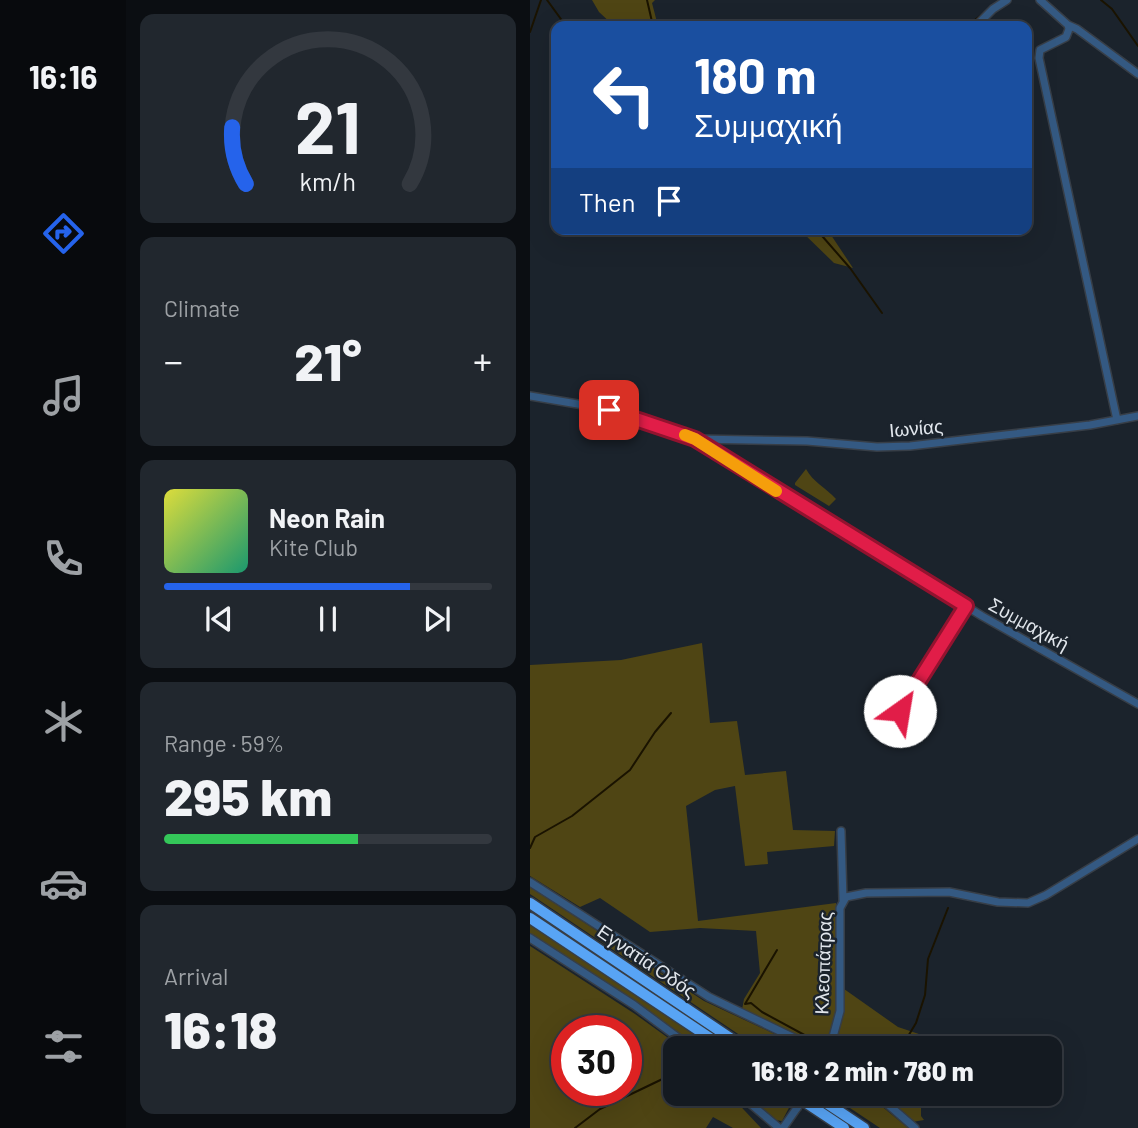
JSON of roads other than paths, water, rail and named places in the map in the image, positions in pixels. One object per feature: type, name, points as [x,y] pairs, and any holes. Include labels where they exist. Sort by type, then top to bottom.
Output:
[{"type":"highway","name":"Εγνατία Οδός","points":[[530,904],[727,1036]]},
{"type":"highway","name":"Εγνατία Οδός","points":[[530,918],[707,1036]]},
{"type":"highway","points":[[811,1106],[844,1128]]},
{"type":"highway","points":[[831,1106],[864,1128]]},
{"type":"street","points":[[981,21],[1007,0]]},
{"type":"street","points":[[1040,0],[1068,24],[1138,74]]},
{"type":"street","points":[[1068,24],[1066,37],[1040,50],[1039,58],[1117,420]]},
{"type":"street","name":"Συμμαχική","points":[[530,396],[601,408],[708,443],[966,606],[1138,704]]},
{"type":"street","name":"Ιωνίας","points":[[708,443],[807,442],[877,447],[910,446],[1090,425],[1138,416]]},
{"type":"street","points":[[900,711],[966,606]]},
{"type":"street","points":[[841,831],[843,900]]},
{"type":"street","name":"Κλεοπάτρας","points":[[833,1036],[840,1011],[840,908],[848,896],[943,892],[998,902],[1028,903],[1046,895],[1138,839]]},
{"type":"street","points":[[530,883],[708,997],[790,1036]]},
{"type":"street","points":[[530,938],[634,1005],[676,1036]]},
{"type":"street","points":[[753,1106],[781,1128],[798,1106]]},
{"type":"street","points":[[890,1106],[915,1128]]},
{"type":"street","points":[[765,1117],[770,1128]]},
{"type":"waterway","points":[[530,32],[541,0]]},
{"type":"waterway","points":[[547,0],[562,21]]},
{"type":"waterway","points":[[647,0],[652,21]]},
{"type":"waterway","points":[[1101,0],[1112,9],[1138,46]]},
{"type":"waterway","points":[[974,21],[984,13]]},
{"type":"waterway","points":[[821,235],[850,268],[882,313]]},
{"type":"waterway","points":[[530,848],[535,837],[572,816],[630,770],[671,713]]},
{"type":"waterway","points":[[908,1036],[916,1023],[925,995],[928,959],[948,908]]},
{"type":"waterway","points":[[777,950],[745,1004],[751,1003],[806,1036]]},
{"type":"waterway","points":[[575,1128],[600,1109],[663,1079]]}]
